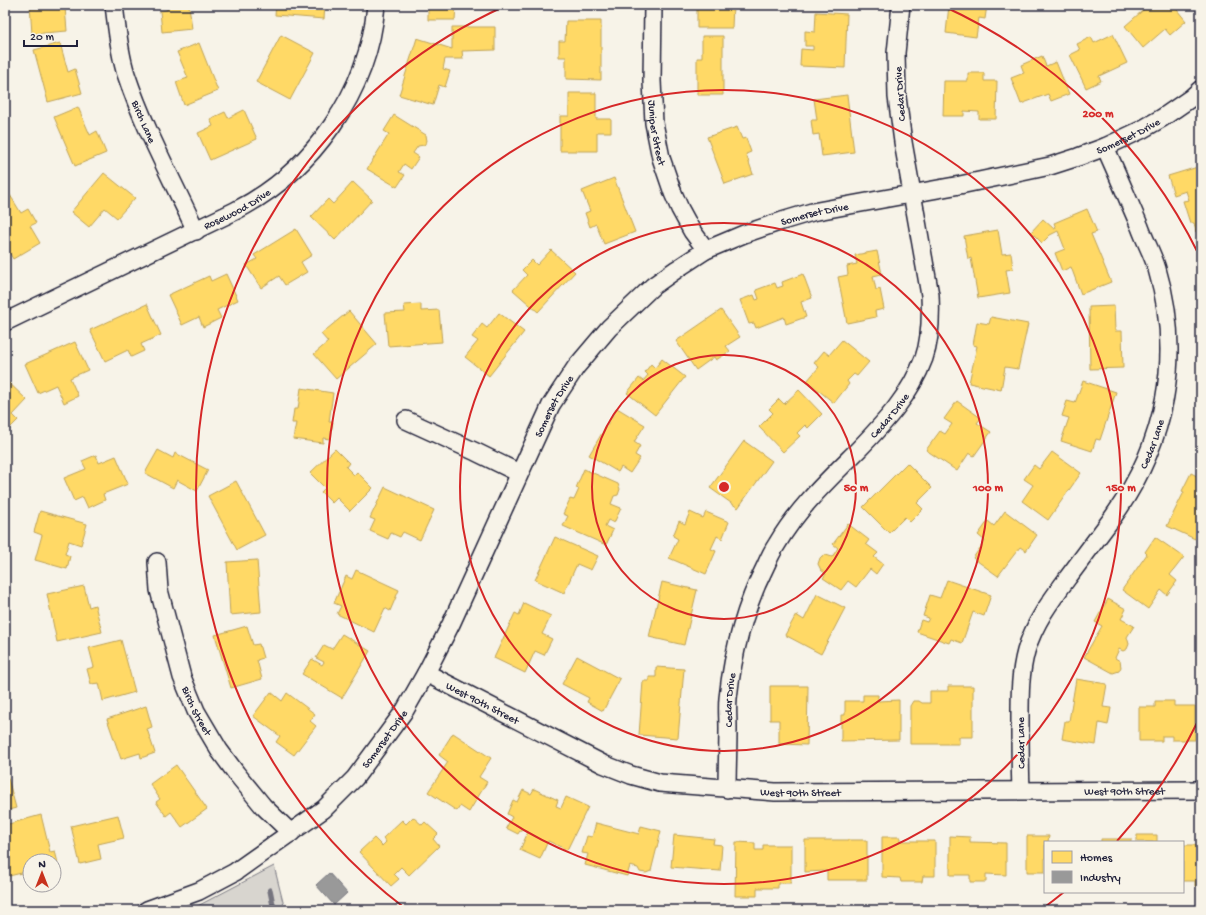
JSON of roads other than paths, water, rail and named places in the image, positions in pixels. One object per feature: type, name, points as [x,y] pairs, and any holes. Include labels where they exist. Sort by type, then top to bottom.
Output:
[{"type":"street","name":"Birch Lane","points":[[114,5],[118,38],[128,80],[141,112],[196,230]]},
{"type":"street","name":"Rosewood Drive","points":[[5,322],[251,204],[275,187],[307,158],[330,130],[355,86],[367,54],[376,14],[376,5]]},
{"type":"street","name":"Juniper Street","points":[[653,5],[652,80],[654,116],[661,158],[672,193],[692,230],[706,250]]},
{"type":"street","name":"Cedar Drive","points":[[727,789],[728,700],[732,669],[740,629],[755,588],[776,544],[797,514],[814,494],[884,423],[901,403],[924,358],[928,342],[931,316],[930,295],[903,142],[897,97],[896,53],[901,5]]},
{"type":"street","name":"Somerset Drive","points":[[148,910],[199,890],[235,872],[324,809],[355,778],[405,710],[426,673],[451,624],[551,405],[576,367],[609,328],[653,286],[706,250],[782,220],[812,212],[960,185],[1050,166],[1106,147],[1162,118],[1191,98],[1201,89]]},
{"type":"street","name":"Cedar Lane","points":[[1021,790],[1020,682],[1026,650],[1040,619],[1050,602],[1119,509],[1142,470],[1156,435],[1167,389],[1170,346],[1166,304],[1157,268],[1106,147]]},
{"type":"street","points":[[406,420],[519,473]]},
{"type":"street","name":"Birch Street","points":[[157,562],[159,590],[182,677],[196,711],[219,750],[236,773],[263,806],[291,833]]},
{"type":"street","name":"West 90th Street","points":[[426,673],[603,764],[631,775],[660,783],[775,792],[1201,790]]},
{"type":"waterway","points":[[270,890],[274,910]]}]
